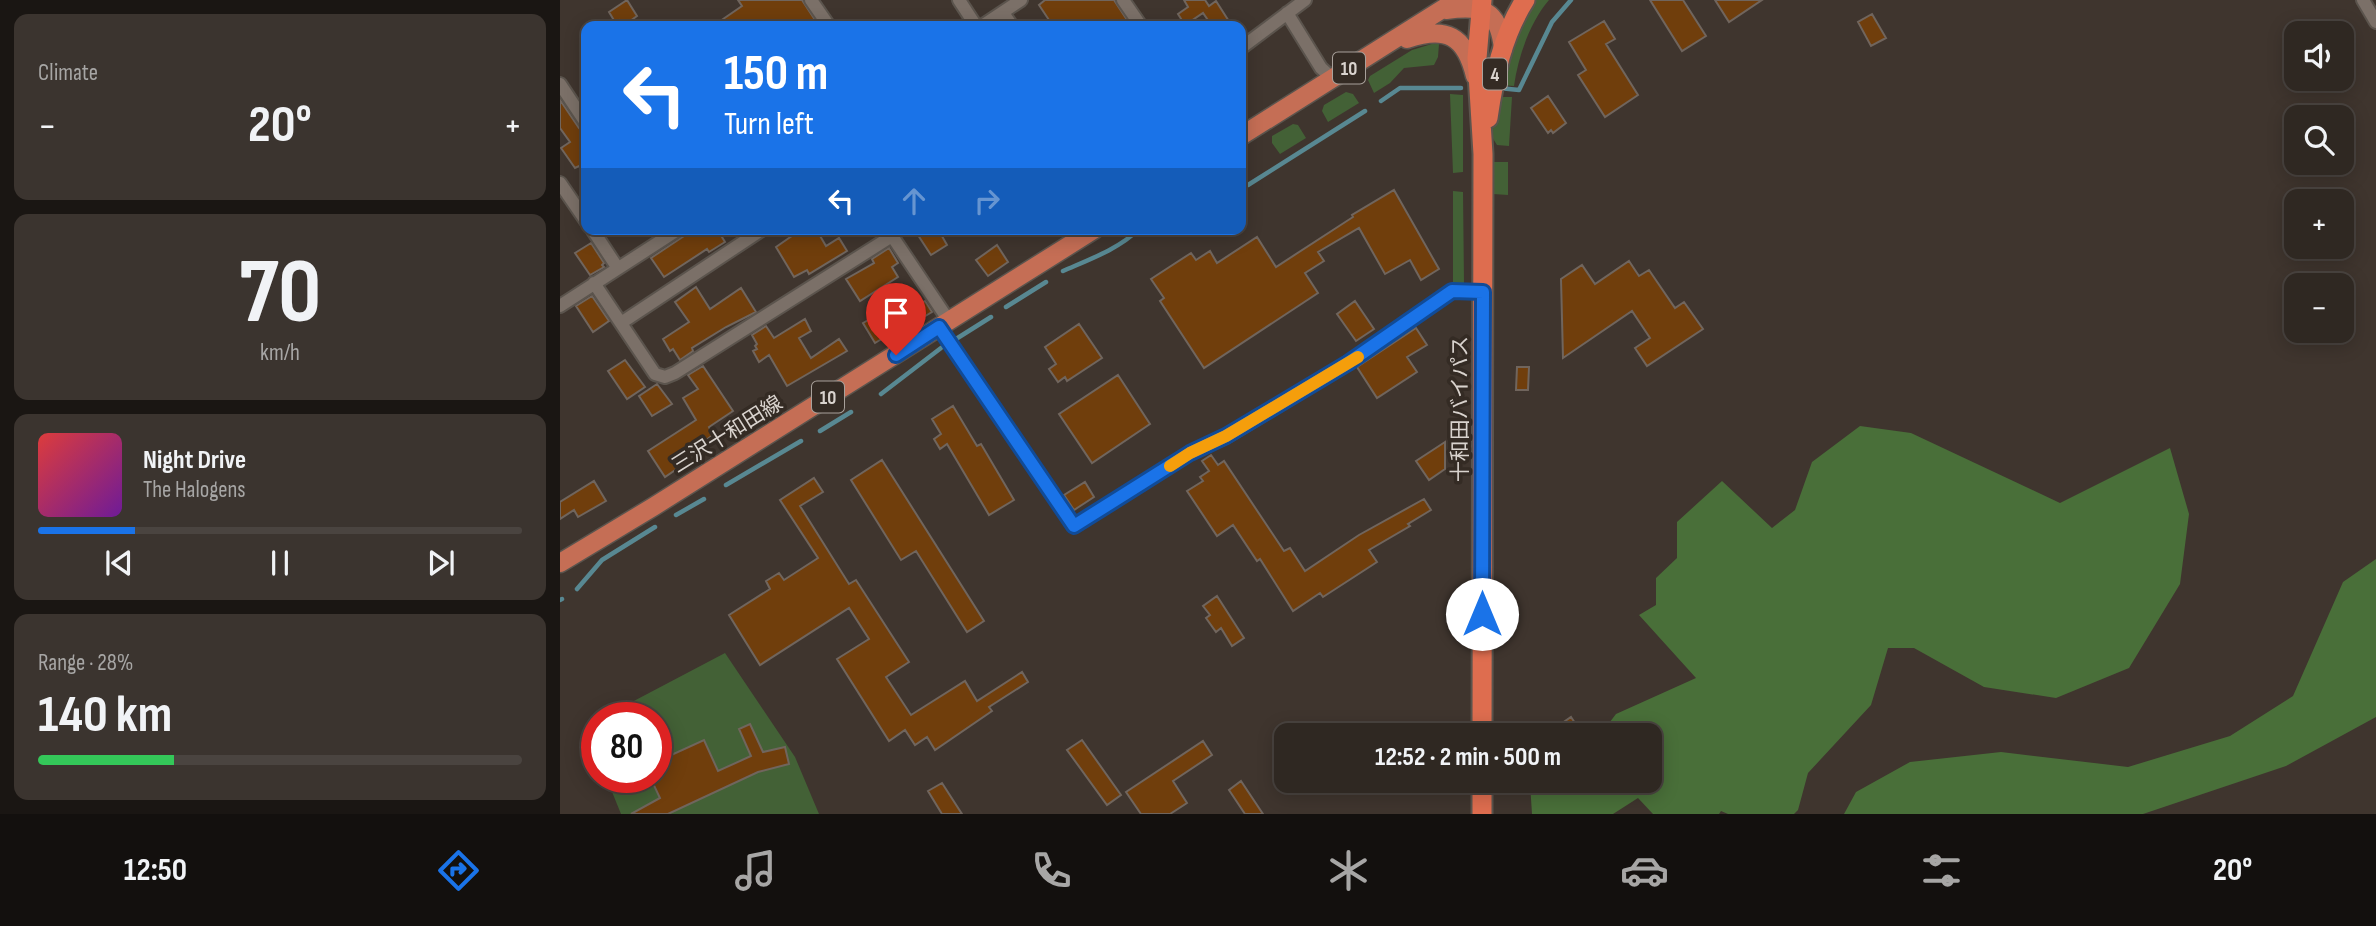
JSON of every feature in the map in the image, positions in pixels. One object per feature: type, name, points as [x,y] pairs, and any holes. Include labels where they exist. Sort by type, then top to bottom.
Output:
[{"type":"highway","name":"4","points":[[1483,154],[1494,80],[1503,49],[1525,0]]},
{"type":"highway","name":"十和田バイパス","points":[[1481,5],[1477,58],[1483,154],[1482,723]]},
{"type":"highway","points":[[1482,793],[1482,814]]},
{"type":"main road","name":"10","points":[[1246,133],[1450,5],[1481,5]]},
{"type":"main road","points":[[1481,5],[1499,27],[1503,49]]},
{"type":"main road","name":"10","points":[[1383,47],[1431,32],[1453,37],[1467,51],[1478,93]]},
{"type":"main road","name":"三沢十和田線","points":[[560,563],[1085,235]]},
{"type":"street","points":[[811,0],[826,21]]},
{"type":"street","points":[[959,0],[972,21]]},
{"type":"street","points":[[990,21],[1021,0]]},
{"type":"street","points":[[1124,0],[1138,21]]},
{"type":"street","points":[[1246,44],[1305,0]]},
{"type":"street","points":[[2363,0],[2376,22]]},
{"type":"street","points":[[1003,13],[1009,21]]},
{"type":"street","points":[[1287,13],[1321,68],[1332,78]]},
{"type":"street","points":[[560,84],[581,116]]},
{"type":"street","points":[[560,183],[581,214]]},
{"type":"street","points":[[596,235],[617,267]]},
{"type":"street","points":[[560,306],[660,235]]},
{"type":"street","points":[[621,323],[754,235]]},
{"type":"street","points":[[594,283],[655,374],[665,377],[884,235]]},
{"type":"street","points":[[891,235],[944,324],[1074,526],[1190,453],[1226,436],[1348,363],[1452,291],[1483,292]]},
{"type":"green space","points":[[1532,0],[1549,0],[1526,40],[1514,86],[1500,85],[1502,69]]},
{"type":"green space","points":[[1439,44],[1434,65],[1404,68],[1390,83],[1374,93],[1368,80],[1370,76],[1412,50]]},
{"type":"green space","points":[[1346,92],[1353,94],[1359,103],[1328,122],[1322,111],[1324,105]]},
{"type":"green space","points":[[1450,94],[1463,95],[1463,172],[1453,173]]},
{"type":"green space","points":[[1496,97],[1512,97],[1509,146],[1497,145],[1492,137]]},
{"type":"green space","points":[[1293,124],[1298,125],[1306,138],[1280,154],[1272,143],[1272,136]]},
{"type":"green space","points":[[1493,162],[1508,162],[1508,195],[1493,194],[1490,190],[1489,166]]},
{"type":"green space","points":[[1453,191],[1463,192],[1464,283],[1453,284]]},
{"type":"green space","points":[[1860,426],[1911,433],[2060,503],[2170,448],[2189,514],[2180,584],[2129,668],[2056,698],[1984,687],[1914,648],[1888,648],[1871,705],[1808,773],[1798,810],[1794,814],[1728,814],[1721,811],[1719,814],[1653,814],[1638,798],[1613,814],[1532,814],[1531,793],[1662,793],[1662,723],[1609,723],[1616,714],[1696,678],[1639,615],[1656,605],[1656,578],[1677,558],[1677,522],[1722,481],[1772,528],[1795,510],[1812,462]]},
{"type":"green space","points":[[2376,559],[2376,717],[2286,766],[2143,814],[1844,814],[1856,792],[1910,762],[2001,752],[2128,767],[2230,736],[2293,696],[2343,582]]},
{"type":"green space","points":[[725,653],[795,757],[819,814],[621,814],[612,793],[672,793],[672,702],[632,702]]},
{"type":"building","points":[[627,0],[637,16],[630,21],[614,21],[609,12]]},
{"type":"building","points":[[738,0],[802,0],[816,21],[720,21],[742,6]]},
{"type":"building","points":[[1045,0],[1114,0],[1128,21],[1050,21],[1039,5]]},
{"type":"building","points":[[1184,0],[1205,0],[1209,6],[1216,1],[1229,21],[1209,21],[1203,13],[1191,21],[1182,21],[1178,14],[1188,7]]},
{"type":"building","points":[[1650,0],[1683,0],[1706,36],[1682,51]]},
{"type":"building","points":[[1715,0],[1762,0],[1729,22]]},
{"type":"building","points":[[1872,14],[1886,38],[1871,46],[1858,22]]},
{"type":"building","points":[[1604,21],[1615,39],[1606,44],[1638,95],[1605,117],[1578,75],[1586,70],[1569,42]]},
{"type":"building","points":[[1548,96],[1566,123],[1553,133],[1551,130],[1548,133],[1531,108]]},
{"type":"building","points":[[560,100],[581,130],[581,169],[579,166],[575,168],[561,148],[570,142],[560,128]]},
{"type":"building","points":[[1394,190],[1439,269],[1421,280],[1410,260],[1385,274],[1359,228],[1318,252],[1324,261],[1305,273],[1318,293],[1204,368],[1160,301],[1164,298],[1151,279],[1191,253],[1196,260],[1210,251],[1217,263],[1257,237],[1276,267]]},
{"type":"building","points":[[721,235],[725,242],[709,252],[707,249],[664,277],[651,258],[684,236]]},
{"type":"building","points":[[793,235],[820,235],[826,246],[839,238],[847,251],[809,274],[807,270],[794,277],[776,247]]},
{"type":"building","points":[[918,235],[941,235],[947,245],[931,255]]},
{"type":"building","points":[[591,243],[604,267],[590,275],[575,253]]},
{"type":"building","points":[[997,245],[1008,262],[988,276],[976,260]]},
{"type":"building","points":[[889,248],[898,263],[892,267],[898,277],[860,301],[846,279],[874,263],[872,259]]},
{"type":"building","points":[[1629,261],[1639,276],[1649,270],[1675,308],[1684,302],[1703,329],[1647,366],[1635,348],[1650,338],[1632,311],[1563,358],[1561,279],[1582,265],[1595,284]]},
{"type":"building","points":[[696,287],[710,309],[741,288],[756,312],[692,348],[693,351],[680,360],[673,349],[670,351],[663,339],[689,322],[675,302]]},
{"type":"building","points":[[592,296],[609,321],[593,332],[576,306]]},
{"type":"building","points":[[925,301],[932,312],[915,322],[909,310]]},
{"type":"building","points":[[1355,301],[1374,329],[1356,341],[1337,314]]},
{"type":"building","points":[[879,314],[890,334],[875,343],[863,323]]},
{"type":"building","points":[[805,319],[811,331],[799,338],[811,358],[839,339],[847,351],[787,386],[769,355],[759,362],[753,351],[757,349],[757,344],[752,335],[766,326],[774,338]]},
{"type":"building","points":[[1079,324],[1102,358],[1067,381],[1065,377],[1058,382],[1049,369],[1056,364],[1045,347]]},
{"type":"building","points":[[1416,328],[1427,345],[1407,357],[1417,372],[1377,398],[1357,367]]},
{"type":"building","points":[[625,360],[645,387],[627,399],[608,371]]},
{"type":"building","points":[[703,366],[733,411],[709,427],[713,435],[677,461],[681,466],[665,477],[648,451],[696,420],[683,398],[698,389],[688,375]]},
{"type":"building","points":[[1517,367],[1529,367],[1528,390],[1516,390]]},
{"type":"building","points":[[1118,375],[1150,424],[1092,463],[1059,414]]},
{"type":"building","points":[[657,384],[672,404],[652,416],[639,396]]},
{"type":"building","points":[[953,406],[977,446],[981,444],[1014,500],[989,515],[947,444],[940,449],[934,439],[941,434],[932,419]]},
{"type":"building","points":[[1445,442],[1445,469],[1429,480],[1416,461]]},
{"type":"building","points":[[1211,455],[1218,465],[1224,461],[1284,551],[1290,548],[1305,571],[1359,535],[1424,499],[1431,510],[1369,550],[1377,562],[1323,597],[1320,593],[1293,611],[1260,559],[1257,561],[1233,525],[1217,536],[1187,491],[1203,481],[1200,477],[1209,471],[1202,461]]},
{"type":"building","points":[[882,460],[984,621],[967,632],[916,551],[901,560],[851,480]]},
{"type":"building","points":[[814,478],[823,492],[800,506],[849,584],[856,580],[909,662],[886,677],[911,715],[965,681],[977,701],[1022,672],[1028,682],[989,707],[992,711],[935,750],[927,737],[915,745],[905,730],[889,741],[837,659],[869,639],[849,608],[760,665],[729,615],[770,589],[766,581],[779,573],[784,580],[818,558],[780,500]]},
{"type":"building","points":[[594,481],[606,501],[578,517],[574,510],[560,519],[560,502]]},
{"type":"building","points":[[1085,482],[1094,497],[1074,510],[1064,495]]},
{"type":"building","points":[[1217,596],[1244,638],[1232,646],[1221,628],[1216,632],[1206,618],[1210,615],[1203,606]]},
{"type":"building","points":[[1571,717],[1575,723],[1562,723]]},
{"type":"building","points":[[750,724],[763,752],[785,747],[789,764],[758,772],[668,814],[631,814],[660,798],[658,793],[672,793],[672,755],[704,740],[718,771],[751,756],[739,729]]},
{"type":"building","points":[[1082,740],[1121,795],[1107,805],[1067,750]]},
{"type":"building","points":[[1203,741],[1212,755],[1173,781],[1187,803],[1170,814],[1141,814],[1126,792]]},
{"type":"building","points":[[1241,781],[1263,814],[1245,814],[1229,790]]},
{"type":"building","points":[[942,783],[962,814],[942,814],[928,791]]},
{"type":"waterway","points":[[1499,88],[1519,90],[1552,22],[1571,0]]},
{"type":"waterway","points":[[1381,101],[1400,88],[1461,88]]},
{"type":"waterway","points":[[1246,184],[1365,111]]},
{"type":"waterway","points":[[1063,271],[1113,248],[1132,235]]},
{"type":"waterway","points":[[1006,307],[1046,282]]},
{"type":"waterway","points":[[956,339],[991,317]]},
{"type":"waterway","points":[[881,394],[941,348]]},
{"type":"waterway","points":[[820,431],[851,412]]},
{"type":"waterway","points":[[726,485],[801,441]]},
{"type":"waterway","points":[[676,515],[704,499]]},
{"type":"waterway","points":[[577,589],[602,560],[655,527]]},
{"type":"slow traffic","points":[[1170,466],[1226,436],[1358,357]]},
{"type":"route","points":[[896,355],[939,327],[1074,526],[1190,453],[1226,436],[1348,363],[1452,291],[1483,292],[1482,614]]}]
